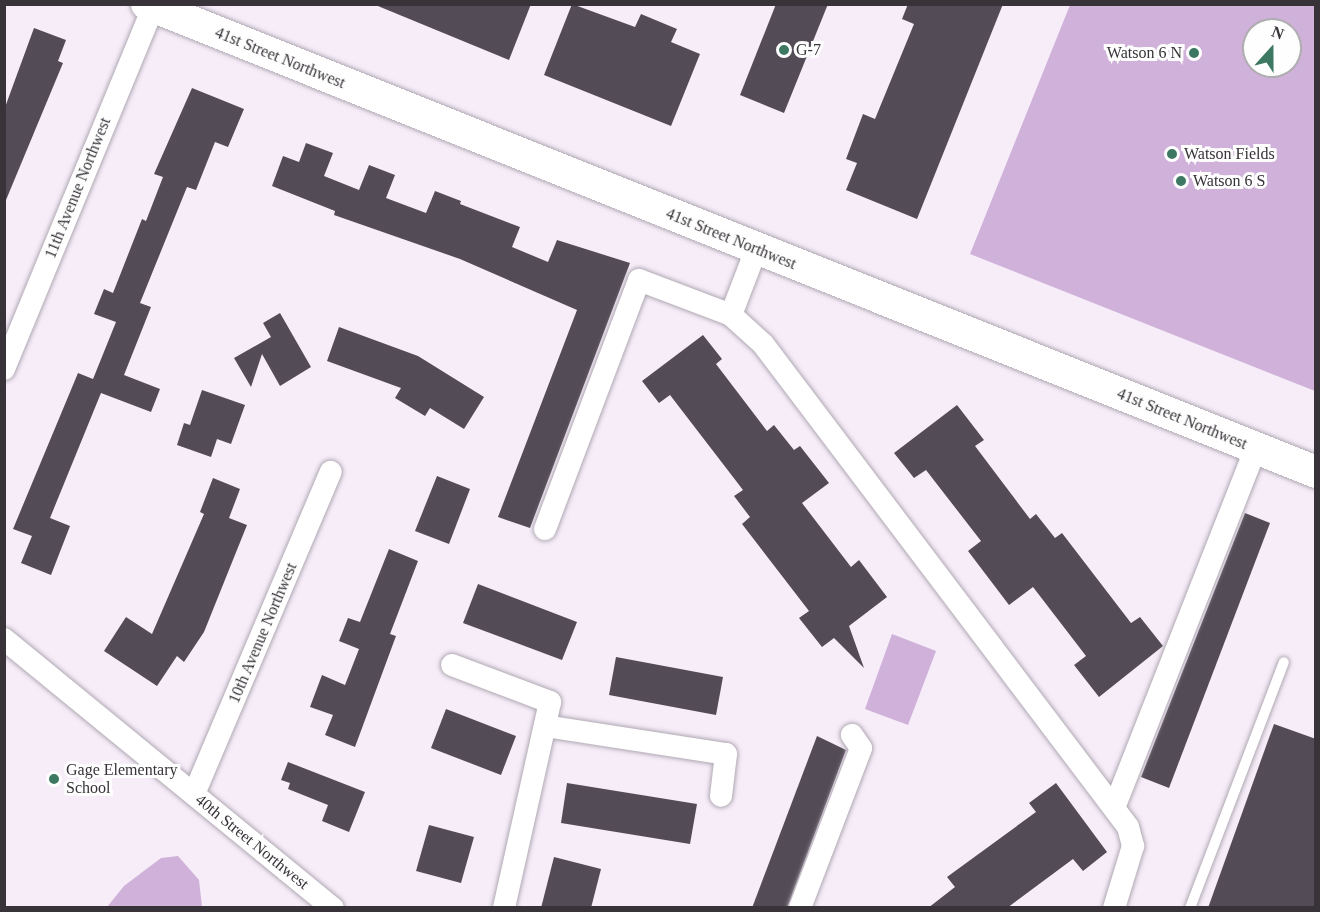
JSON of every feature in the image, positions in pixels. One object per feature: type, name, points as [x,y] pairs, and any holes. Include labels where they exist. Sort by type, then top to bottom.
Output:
[{"type":"main road","name":"41st Street Northwest","points":[[150,6],[1316,472]]},
{"type":"street","name":"11th Avenue Northwest","points":[[4,369],[150,6]]},
{"type":"street","points":[[731,315],[756,250]]},
{"type":"street","points":[[545,529],[639,280],[731,315],[763,344],[1128,827],[1133,846],[1114,908]]},
{"type":"street","points":[[1114,808],[1256,448]]},
{"type":"street","name":"10th Avenue Northwest","points":[[194,794],[331,472]]},
{"type":"street","name":"40th Street Northwest","points":[[4,639],[333,908]]},
{"type":"street","points":[[452,665],[550,702],[504,908]]},
{"type":"street","points":[[545,726],[726,754],[721,796]]},
{"type":"street","points":[[800,908],[861,748],[852,735]]},
{"type":"lane","points":[[1190,908],[1284,662]]},
{"type":"shaded area","name":"Watson Fields","points":[[1070,5],[1315,5],[1315,391],[970,254]]},
{"type":"shaded area","points":[[892,634],[936,651],[908,725],[865,709]]},
{"type":"shaded area","points":[[178,856],[199,880],[202,907],[107,907],[124,886],[161,858]]},
{"type":"building","points":[[373,4],[531,4],[509,60]]},
{"type":"building","points":[[572,4],[635,27],[641,14],[677,29],[671,42],[700,54],[671,126],[544,75]]},
{"type":"building","name":"G-7","points":[[776,4],[828,4],[784,113],[740,95]]},
{"type":"building","points":[[908,4],[1003,4],[917,219],[846,190],[857,163],[846,159],[863,114],[875,119],[914,24],[902,19]]},
{"type":"building","points":[[34,28],[66,40],[58,61],[63,63],[6,200],[4,110]]},
{"type":"building","points":[[192,88],[244,109],[228,147],[215,142],[196,190],[187,187],[140,303],[151,307],[124,375],[160,389],[151,412],[101,393],[50,518],[70,526],[51,575],[21,563],[32,536],[13,529],[78,373],[93,379],[116,322],[94,314],[104,289],[113,293],[142,219],[146,221],[163,177],[154,174]]},
{"type":"building","points":[[306,143],[333,153],[324,176],[359,190],[369,165],[395,175],[386,198],[426,213],[435,191],[461,201],[460,204],[520,227],[512,247],[548,262],[557,240],[630,263],[530,528],[498,517],[577,310],[460,259],[334,215],[335,211],[272,186],[283,156],[299,162]]},
{"type":"building","points":[[280,313],[311,367],[280,386],[262,354],[251,387],[234,358],[271,337],[263,323]]},
{"type":"building","points":[[339,327],[418,356],[484,397],[464,429],[430,408],[425,416],[395,398],[401,388],[327,361]]},
{"type":"building","points":[[703,335],[722,359],[716,364],[767,431],[774,425],[794,450],[800,446],[829,483],[802,503],[851,567],[859,560],[887,597],[849,626],[864,668],[834,638],[822,647],[799,618],[809,611],[742,524],[750,517],[734,496],[743,490],[670,395],[659,403],[642,381]]},
{"type":"building","points":[[202,390],[245,405],[231,444],[217,439],[211,457],[177,445],[184,423],[190,425]]},
{"type":"building","points":[[957,405],[984,440],[975,446],[1030,519],[1036,514],[1055,538],[1062,533],[1131,623],[1140,617],[1163,646],[1099,697],[1074,665],[1086,656],[1033,587],[1009,605],[968,551],[981,541],[926,470],[914,478],[894,453]]},
{"type":"building","points":[[437,476],[470,489],[449,544],[415,531]]},
{"type":"building","points":[[213,478],[240,489],[229,518],[247,525],[204,632],[184,662],[177,656],[157,686],[104,651],[126,617],[152,634],[204,514],[200,512]]},
{"type":"building","points":[[1245,513],[1270,523],[1169,788],[1141,777]]},
{"type":"building","points":[[389,549],[418,561],[390,634],[396,636],[355,747],[325,735],[333,715],[310,707],[322,675],[345,685],[359,649],[339,641],[348,618],[360,622]]},
{"type":"building","points":[[478,584],[577,622],[562,660],[463,623]]},
{"type":"building","points":[[616,657],[723,677],[716,715],[609,695]]},
{"type":"building","points":[[446,709],[516,736],[501,775],[431,748]]},
{"type":"building","points":[[1274,724],[1316,739],[1316,908],[1208,908]]},
{"type":"building","points":[[817,736],[846,750],[787,908],[752,908]]},
{"type":"building","points":[[288,762],[365,792],[349,832],[322,821],[328,805],[288,789],[290,783],[281,780]]},
{"type":"building","points":[[567,783],[697,804],[690,844],[561,823]]},
{"type":"building","points":[[1056,783],[1107,852],[1083,871],[1073,859],[1007,908],[928,908],[955,887],[947,877],[1036,812],[1029,803]]},
{"type":"building","points":[[429,825],[474,837],[461,883],[416,871]]},
{"type":"building","points":[[554,857],[601,869],[591,908],[541,908]]},
{"type":"place","name":"G-7","points":[[784,50]]},
{"type":"place","name":"Watson 6 N","points":[[1194,53]]},
{"type":"place","name":"Watson Fields","points":[[1172,154]]},
{"type":"place","name":"Watson 6 S","points":[[1181,181]]},
{"type":"place","name":"Gage Elementary School","points":[[54,779]]}]
